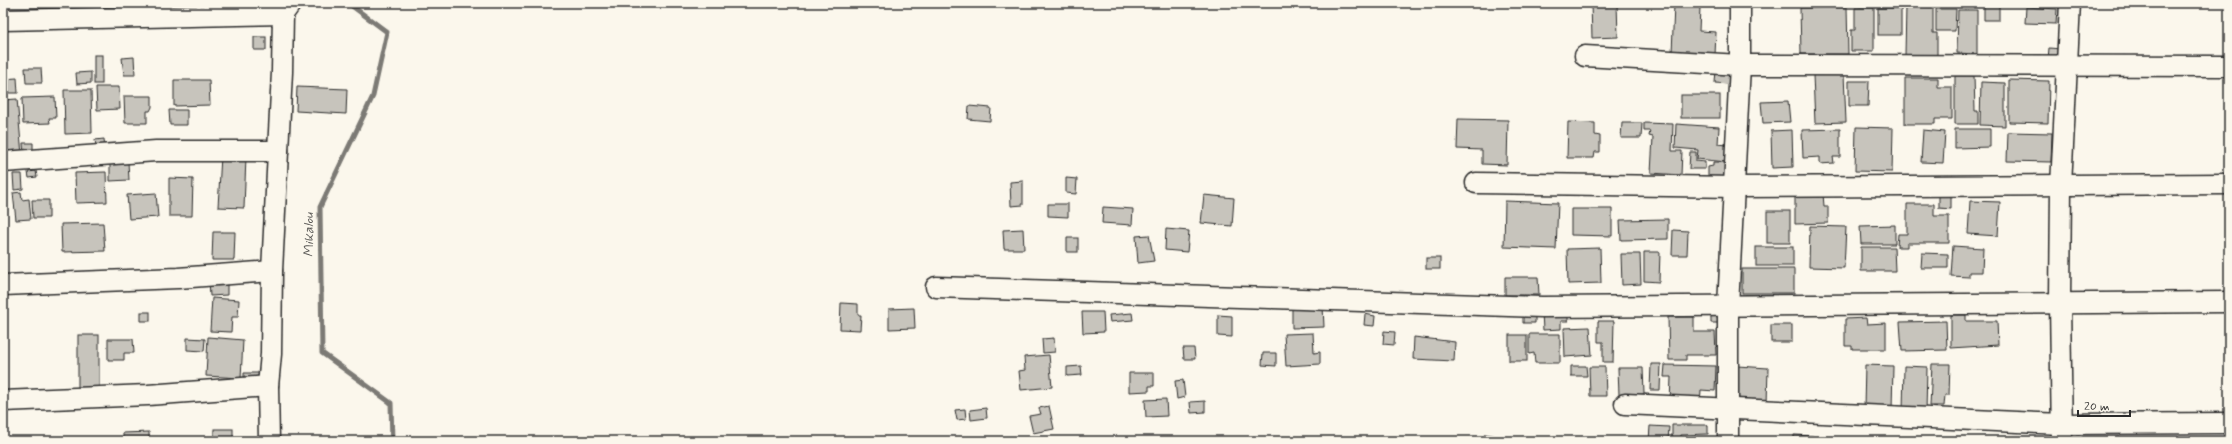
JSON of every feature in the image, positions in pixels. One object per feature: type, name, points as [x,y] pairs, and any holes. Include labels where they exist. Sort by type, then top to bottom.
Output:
[{"type":"street","points":[[1728,441],[1728,307],[1740,64],[1740,3]]},
{"type":"street","points":[[2062,433],[2060,302],[2061,186],[2070,3]]},
{"type":"street","points":[[3,20],[287,8],[272,271],[271,354],[268,386],[269,441]]},
{"type":"street","points":[[1585,56],[1740,64],[2229,66]]},
{"type":"street","points":[[3,162],[156,151],[278,151]]},
{"type":"street","points":[[1476,183],[1735,187],[2229,184]]},
{"type":"street","points":[[3,285],[178,278],[272,271]]},
{"type":"street","points":[[936,287],[1542,307],[1728,307],[2060,302],[2229,302]]},
{"type":"street","points":[[3,401],[148,395],[268,386]]},
{"type":"street","points":[[1625,404],[2062,433],[2229,423]]},
{"type":"building","points":[[1591,3],[1617,3],[1618,37],[1592,38]]},
{"type":"building","points":[[1807,3],[1849,3],[1849,5],[1807,5]]},
{"type":"building","points":[[1859,3],[1886,3],[1887,5],[1859,6]]},
{"type":"building","points":[[1933,3],[1955,3],[1955,5],[1933,5]]},
{"type":"building","points":[[1959,3],[2002,3],[2002,5],[1999,5],[1999,20],[1984,20],[1984,5],[1959,5]]},
{"type":"building","points":[[1674,5],[1700,7],[1699,31],[1716,32],[1715,55],[1672,53]]},
{"type":"building","points":[[1906,6],[1933,7],[1933,33],[1937,33],[1937,55],[1905,55]]},
{"type":"building","points":[[1847,7],[1848,54],[1801,54],[1800,8]]},
{"type":"building","points":[[2026,7],[2057,9],[2056,24],[2025,23]]},
{"type":"building","points":[[1855,8],[1874,8],[1874,51],[1851,51],[1851,30],[1855,30]]},
{"type":"building","points":[[1878,8],[1901,8],[1901,35],[1878,35]]},
{"type":"building","points":[[1936,9],[1956,9],[1955,31],[1936,31]]},
{"type":"building","points":[[1958,10],[1977,10],[1977,54],[1957,53]]},
{"type":"building","points":[[254,37],[266,37],[266,50],[254,50]]},
{"type":"building","points":[[2049,48],[2061,49],[2060,60],[2048,59]]},
{"type":"building","points":[[94,55],[102,55],[102,84],[94,84]]},
{"type":"building","points":[[134,57],[135,75],[124,75],[122,58]]},
{"type":"building","points":[[25,68],[41,68],[42,83],[26,83]]},
{"type":"building","points":[[1716,70],[1730,71],[1729,84],[1715,83]]},
{"type":"building","points":[[91,72],[91,83],[77,84],[76,73]]},
{"type":"building","points":[[1844,74],[1846,122],[1815,123],[1813,75]]},
{"type":"building","points":[[1955,76],[1974,76],[1975,111],[1978,111],[1978,124],[1955,124]]},
{"type":"building","points":[[17,78],[18,93],[3,93],[3,79]]},
{"type":"building","points":[[1905,78],[1938,78],[1938,87],[1952,87],[1952,119],[1935,119],[1935,124],[1905,124]]},
{"type":"building","points":[[174,80],[209,80],[210,105],[174,106]]},
{"type":"building","points":[[2009,80],[2049,81],[2048,123],[2009,122]]},
{"type":"building","points":[[1849,81],[1869,81],[1868,106],[1849,106]]},
{"type":"building","points":[[1981,82],[2005,83],[2005,126],[1980,125]]},
{"type":"building","points":[[96,87],[119,87],[120,109],[97,110]]},
{"type":"building","points":[[297,87],[347,89],[346,114],[296,111]]},
{"type":"building","points":[[64,90],[91,90],[92,133],[65,134]]},
{"type":"building","points":[[1681,95],[1720,95],[1720,118],[1681,118]]},
{"type":"building","points":[[124,96],[152,96],[152,107],[150,111],[147,111],[147,123],[125,123]]},
{"type":"building","points":[[55,97],[56,118],[49,118],[50,123],[23,124],[22,98]]},
{"type":"building","points":[[17,99],[22,155],[3,156],[3,100]]},
{"type":"building","points":[[1788,101],[1790,122],[1763,123],[1761,102]]},
{"type":"building","points":[[969,106],[991,108],[990,121],[968,119]]},
{"type":"building","points":[[169,110],[187,110],[187,125],[170,125]]},
{"type":"building","points":[[1458,119],[1508,120],[1507,165],[1482,164],[1482,150],[1457,149]]},
{"type":"building","points":[[1568,122],[1595,123],[1595,135],[1600,136],[1600,152],[1595,152],[1594,158],[1567,158]]},
{"type":"building","points":[[1622,123],[1642,123],[1641,138],[1621,138]]},
{"type":"building","points":[[1644,123],[1673,124],[1672,151],[1682,151],[1681,175],[1651,173],[1653,137],[1649,136],[1650,131],[1644,131]]},
{"type":"building","points":[[1676,124],[1719,127],[1718,144],[1727,145],[1726,162],[1697,159],[1698,150],[1675,148]]},
{"type":"building","points":[[1856,127],[1893,128],[1892,172],[1855,171]]},
{"type":"building","points":[[1840,129],[1840,157],[1833,157],[1834,163],[1820,164],[1820,157],[1803,158],[1802,130]]},
{"type":"building","points":[[1955,129],[1990,129],[1990,147],[1955,148]]},
{"type":"building","points":[[1792,130],[1793,167],[1772,168],[1771,131]]},
{"type":"building","points":[[1923,130],[1945,132],[1943,163],[1921,162]]},
{"type":"building","points":[[2008,132],[2052,133],[2051,162],[2007,161]]},
{"type":"building","points":[[104,139],[105,150],[97,151],[95,140]]},
{"type":"building","points":[[23,143],[33,143],[33,154],[24,155]]},
{"type":"building","points":[[1690,152],[1696,152],[1696,161],[1705,162],[1705,169],[1689,169]]},
{"type":"building","points":[[221,156],[246,157],[244,208],[218,207]]},
{"type":"building","points":[[110,162],[128,162],[129,180],[110,181]]},
{"type":"building","points":[[1713,162],[1726,162],[1726,178],[1708,178],[1708,167],[1713,166]]},
{"type":"building","points":[[36,171],[37,177],[29,178],[28,172]]},
{"type":"building","points":[[106,172],[107,202],[76,203],[75,173]]},
{"type":"building","points":[[13,174],[22,174],[23,189],[14,190]]},
{"type":"building","points":[[169,178],[193,179],[192,216],[169,216]]},
{"type":"building","points":[[1066,178],[1077,179],[1076,194],[1066,193]]},
{"type":"building","points":[[1023,181],[1023,205],[1011,206],[1010,182]]},
{"type":"building","points":[[21,192],[22,200],[29,199],[31,219],[16,220],[13,193]]},
{"type":"building","points":[[156,193],[158,217],[129,219],[127,195]]},
{"type":"building","points":[[1795,194],[1823,194],[1824,206],[1828,206],[1828,223],[1795,224]]},
{"type":"building","points":[[1939,194],[1951,194],[1951,209],[1939,208]]},
{"type":"building","points":[[1204,195],[1234,198],[1232,226],[1201,223]]},
{"type":"building","points":[[32,200],[49,200],[49,218],[33,218]]},
{"type":"building","points":[[1505,201],[1558,203],[1556,249],[1504,247]]},
{"type":"building","points":[[1970,201],[2000,202],[1998,236],[1968,234]]},
{"type":"building","points":[[1048,204],[1068,204],[1068,217],[1048,216]]},
{"type":"building","points":[[1907,204],[1934,204],[1934,216],[1949,216],[1949,243],[1907,243],[1907,247],[1897,247],[1898,234],[1907,234]]},
{"type":"building","points":[[1103,207],[1133,209],[1132,225],[1102,223]]},
{"type":"building","points":[[1571,209],[1612,209],[1612,236],[1571,235]]},
{"type":"building","points":[[1767,211],[1790,211],[1790,243],[1767,243]]},
{"type":"building","points":[[1668,219],[1668,239],[1621,240],[1620,220]]},
{"type":"building","points":[[103,223],[105,251],[62,252],[61,224]]},
{"type":"building","points":[[1895,225],[1895,244],[1861,244],[1860,226]]},
{"type":"building","points":[[1810,226],[1846,227],[1844,268],[1809,267]]},
{"type":"building","points":[[1023,229],[1024,249],[1004,249],[1003,230]]},
{"type":"building","points":[[1166,229],[1189,231],[1187,252],[1165,250]]},
{"type":"building","points":[[1673,230],[1688,231],[1687,255],[1672,255]]},
{"type":"building","points":[[213,232],[235,232],[234,260],[212,260]]},
{"type":"building","points":[[1149,235],[1154,261],[1138,263],[1136,236]]},
{"type":"building","points":[[1067,238],[1078,238],[1078,252],[1067,252]]},
{"type":"building","points":[[1953,246],[1983,248],[1982,272],[1969,272],[1969,277],[1951,276]]},
{"type":"building","points":[[1756,247],[1793,247],[1793,266],[1756,266]]},
{"type":"building","points":[[1861,247],[1894,247],[1895,271],[1861,271]]},
{"type":"building","points":[[1600,248],[1601,283],[1568,284],[1567,249]]},
{"type":"building","points":[[1644,252],[1660,252],[1659,282],[1644,281]]},
{"type":"building","points":[[1922,253],[1948,254],[1948,268],[1921,268]]},
{"type":"building","points":[[1621,254],[1640,254],[1641,284],[1622,285]]},
{"type":"building","points":[[1426,258],[1440,258],[1440,269],[1426,269]]},
{"type":"building","points":[[1742,269],[1794,269],[1794,293],[1742,293]]},
{"type":"building","points":[[1505,277],[1538,277],[1539,295],[1505,295]]},
{"type":"building","points":[[227,279],[227,295],[210,296],[209,280]]},
{"type":"building","points":[[212,298],[239,300],[238,317],[232,317],[231,332],[210,331]]},
{"type":"building","points":[[841,303],[858,304],[858,315],[861,315],[860,330],[840,329]]},
{"type":"building","points":[[1323,306],[1324,327],[1292,328],[1292,307]]},
{"type":"building","points":[[914,308],[915,328],[889,329],[889,309]]},
{"type":"building","points":[[1523,310],[1535,314],[1535,323],[1523,323]]},
{"type":"building","points":[[1568,311],[1568,321],[1561,321],[1561,329],[1543,330],[1542,312]]},
{"type":"building","points":[[141,312],[150,312],[150,321],[141,321]]},
{"type":"building","points":[[1082,312],[1103,312],[1104,332],[1083,333]]},
{"type":"building","points":[[1132,313],[1133,320],[1110,322],[1109,315]]},
{"type":"building","points":[[1365,314],[1375,316],[1374,326],[1364,325]]},
{"type":"building","points":[[1218,315],[1232,316],[1232,337],[1218,336]]},
{"type":"building","points":[[1711,315],[1722,315],[1721,323],[1711,323]]},
{"type":"building","points":[[1951,315],[1966,315],[1966,321],[1997,321],[1998,345],[1951,348]]},
{"type":"building","points":[[1668,317],[1694,317],[1694,332],[1715,332],[1716,355],[1686,355],[1686,360],[1669,360]]},
{"type":"building","points":[[1866,318],[1867,324],[1886,323],[1886,349],[1852,349],[1852,346],[1845,346],[1845,319]]},
{"type":"building","points":[[1598,321],[1614,321],[1613,362],[1603,362],[1603,342],[1598,342]]},
{"type":"building","points":[[1946,321],[1947,350],[1902,351],[1900,322]]},
{"type":"building","points":[[1771,325],[1792,325],[1792,342],[1771,342]]},
{"type":"building","points":[[1590,327],[1592,355],[1565,357],[1564,328]]},
{"type":"building","points":[[1384,331],[1395,332],[1394,345],[1383,344]]},
{"type":"building","points":[[1313,333],[1314,353],[1320,352],[1320,364],[1286,366],[1284,334]]},
{"type":"building","points":[[1529,334],[1560,334],[1560,363],[1535,363],[1534,353],[1529,354]]},
{"type":"building","points":[[78,335],[99,335],[99,394],[78,394]]},
{"type":"building","points":[[1509,335],[1527,335],[1527,361],[1509,361]]},
{"type":"building","points":[[208,337],[243,340],[241,378],[206,376]]},
{"type":"building","points":[[1414,337],[1455,342],[1454,361],[1413,359]]},
{"type":"building","points":[[187,338],[205,339],[204,351],[187,350]]},
{"type":"building","points":[[1054,338],[1055,352],[1043,353],[1042,339]]},
{"type":"building","points":[[108,339],[133,339],[134,353],[124,353],[124,360],[108,360]]},
{"type":"building","points":[[1183,348],[1194,348],[1195,359],[1184,359]]},
{"type":"building","points":[[1263,353],[1276,353],[1276,366],[1262,365]]},
{"type":"building","points":[[1049,355],[1052,387],[1021,390],[1019,371],[1025,370],[1024,357]]},
{"type":"building","points":[[1651,364],[1661,364],[1660,390],[1650,390]]},
{"type":"building","points":[[1932,364],[1950,364],[1949,395],[1945,395],[1944,406],[1930,406]]},
{"type":"building","points":[[1665,365],[1716,366],[1715,391],[1701,390],[1700,404],[1670,403],[1671,377],[1664,377]]},
{"type":"building","points":[[1865,365],[1893,366],[1892,409],[1864,408]]},
{"type":"building","points":[[1081,366],[1082,375],[1067,376],[1067,367]]},
{"type":"building","points":[[1571,366],[1586,366],[1587,376],[1571,376]]},
{"type":"building","points":[[1737,366],[1768,368],[1767,404],[1735,402]]},
{"type":"building","points":[[1904,366],[1927,367],[1926,412],[1903,411]]},
{"type":"building","points":[[1589,367],[1605,367],[1606,396],[1590,396]]},
{"type":"building","points":[[1618,368],[1643,368],[1644,394],[1619,395]]},
{"type":"building","points":[[244,373],[259,373],[260,385],[244,385]]},
{"type":"building","points":[[1129,373],[1154,373],[1154,386],[1149,386],[1149,391],[1129,392]]},
{"type":"building","points":[[1183,380],[1185,397],[1177,399],[1175,381]]},
{"type":"building","points":[[1166,399],[1167,416],[1146,417],[1145,400]]},
{"type":"building","points":[[1205,401],[1205,412],[1191,413],[1190,402]]},
{"type":"building","points":[[1049,406],[1054,429],[1033,433],[1029,416],[1041,414],[1039,408]]},
{"type":"building","points":[[986,408],[987,418],[971,420],[970,410]]},
{"type":"building","points":[[965,409],[966,419],[957,420],[955,410]]},
{"type":"building","points":[[1672,425],[1708,425],[1708,434],[1681,435],[1681,439],[1672,439]]},
{"type":"building","points":[[1650,426],[1669,427],[1668,441],[1649,441]]},
{"type":"building","points":[[214,429],[233,429],[233,441],[214,441]]},
{"type":"building","points":[[149,432],[149,441],[123,441],[123,433]]},
{"type":"building","points":[[1485,434],[1516,439],[1516,441],[1484,441]]},
{"type":"building","points":[[1794,435],[1813,436],[1813,441],[1794,441]]},
{"type":"building","points":[[170,439],[195,440],[195,441],[170,441]]},
{"type":"waterway","name":"Mikalou","points":[[348,3],[387,32],[373,96],[320,207],[322,353],[391,403],[392,441]]}]
